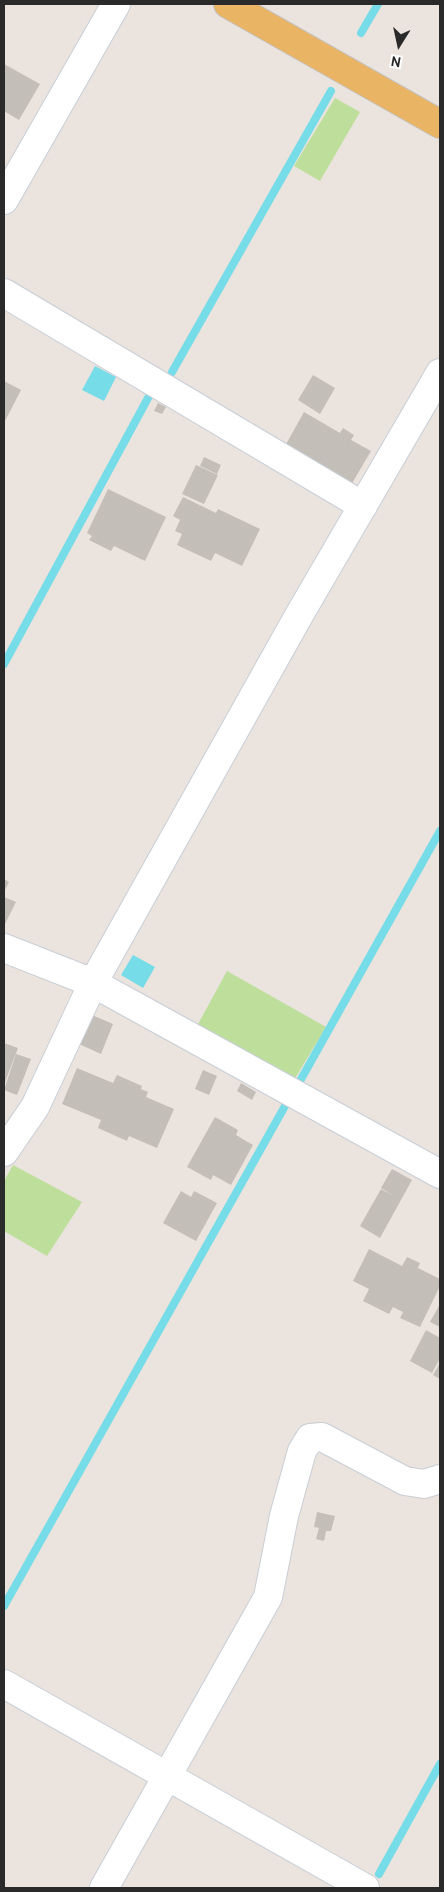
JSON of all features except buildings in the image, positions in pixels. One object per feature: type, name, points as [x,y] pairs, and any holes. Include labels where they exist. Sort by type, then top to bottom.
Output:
[{"type":"main road","points":[[228,4],[440,124]]},
{"type":"street","points":[[4,200],[116,4]]},
{"type":"street","points":[[4,293],[363,506]]},
{"type":"street","points":[[4,1152],[35,1107],[93,983],[440,372]]},
{"type":"street","points":[[4,948],[93,983],[440,1174]]},
{"type":"street","points":[[104,1888],[268,1597],[284,1516],[302,1451],[310,1438],[322,1437],[405,1480],[424,1484],[440,1479]]},
{"type":"street","points":[[4,1684],[365,1888]]},
{"type":"green space","points":[[335,98],[360,112],[320,181],[294,166]]},
{"type":"green space","points":[[227,971],[326,1027],[294,1080],[197,1026]]},
{"type":"green space","points":[[13,1165],[82,1202],[47,1256],[4,1231],[4,1181]]},
{"type":"water","points":[[95,366],[116,377],[104,401],[82,390]]},
{"type":"water","points":[[133,955],[155,967],[143,988],[121,975]]},
{"type":"waterway","points":[[361,33],[378,4]]},
{"type":"waterway","points":[[172,372],[331,91]]},
{"type":"waterway","points":[[4,664],[148,398]]},
{"type":"waterway","points":[[300,1081],[440,831]]},
{"type":"waterway","points":[[4,1606],[285,1106]]},
{"type":"waterway","points":[[379,1874],[440,1764]]}]
